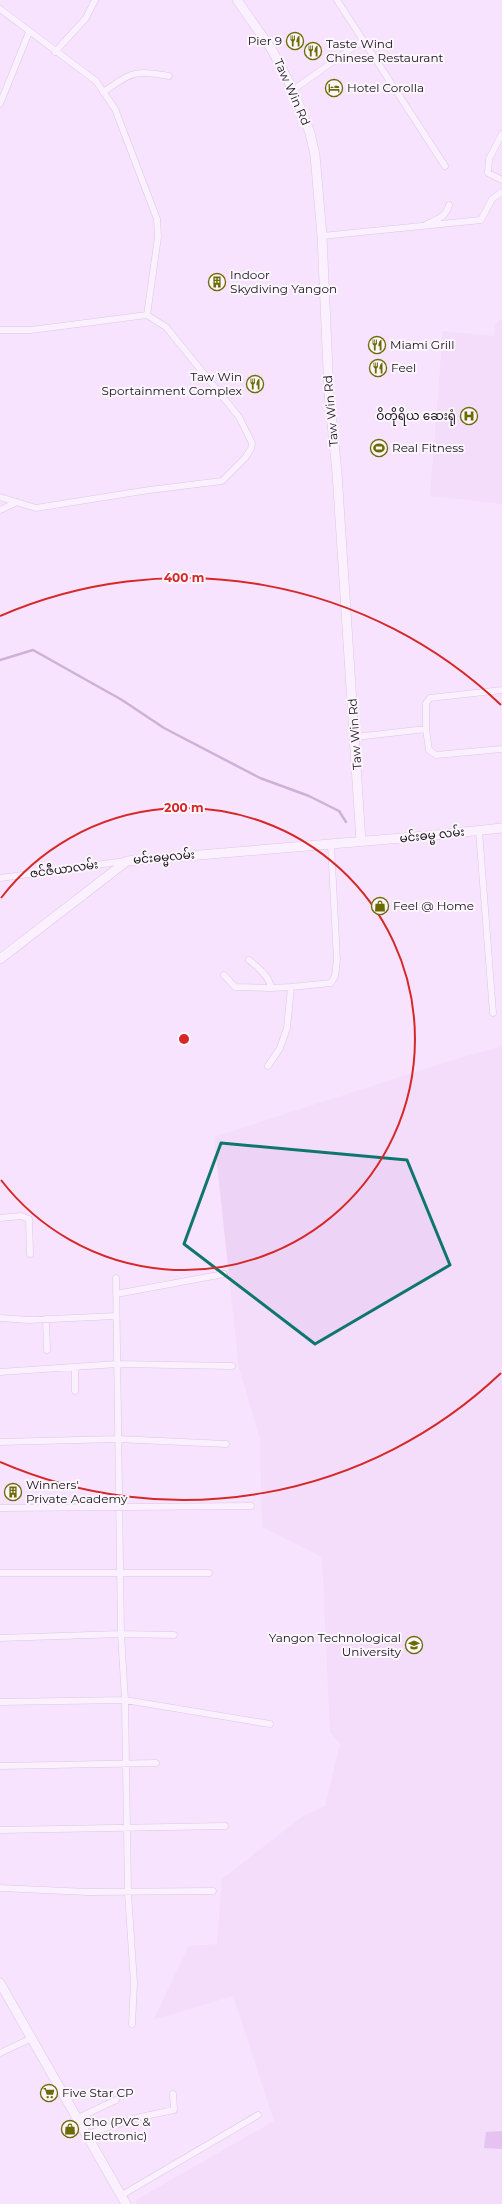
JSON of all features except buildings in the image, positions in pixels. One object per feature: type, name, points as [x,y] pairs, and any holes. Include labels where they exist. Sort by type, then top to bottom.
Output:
[{"type":"main road","name":"Taw Win Rd","points":[[237,0],[272,50],[292,90],[310,133],[314,155],[322,236],[329,393],[337,473],[362,842]]},
{"type":"main road","name":"မင်းဓမ္မ လမ်း","points":[[362,842],[502,828]]},
{"type":"main road","name":"မင်းဓမ္မလမ်း","points":[[0,959],[127,861],[362,842]]},
{"type":"main road","points":[[1,1988],[32,2038],[126,2204]]},
{"type":"street","points":[[55,52],[86,18],[95,0]]},
{"type":"street","points":[[337,0],[446,166]]},
{"type":"street","points":[[0,9],[55,52],[96,81],[115,110],[157,219],[158,237],[147,315]]},
{"type":"street","points":[[0,104],[29,32]]},
{"type":"street","points":[[292,90],[362,40]]},
{"type":"street","points":[[103,92],[131,74],[150,73],[169,76]]},
{"type":"street","points":[[502,134],[488,159],[488,173],[502,180]]},
{"type":"street","points":[[322,236],[481,220],[492,199],[502,192]]},
{"type":"street","points":[[422,226],[443,217],[447,213],[449,205]]},
{"type":"street","points":[[0,330],[31,330],[147,315],[166,327],[239,417],[252,443],[251,449],[222,481],[149,490],[36,508],[0,497]]},
{"type":"street","points":[[0,510],[17,502]]},
{"type":"street","points":[[502,690],[430,698],[426,703],[426,729],[429,750],[436,755],[502,749]]},
{"type":"street","points":[[355,737],[426,729]]},
{"type":"street","points":[[479,830],[493,1013]]},
{"type":"street","points":[[224,975],[235,986],[270,988],[330,983],[335,976],[337,960],[332,844]]},
{"type":"street","name":"ဇင်ဇီယာလမ်း","points":[[0,878],[127,861]]},
{"type":"street","points":[[249,960],[260,969],[270,984],[270,988]]},
{"type":"street","points":[[268,1066],[280,1048],[287,1028],[291,987]]},
{"type":"street","points":[[0,1218],[21,1216],[29,1220],[30,1254]]},
{"type":"street","points":[[116,1294],[224,1274]]},
{"type":"street","points":[[116,1278],[117,1439],[121,1634],[125,1700],[128,1893],[134,1983],[132,2024]]},
{"type":"street","points":[[0,1318],[46,1319],[116,1316]]},
{"type":"street","points":[[46,1319],[47,1350]]},
{"type":"street","points":[[0,1372],[117,1364],[232,1366]]},
{"type":"street","points":[[74,1391],[75,1367]]},
{"type":"street","points":[[0,1442],[117,1439],[226,1444]]},
{"type":"street","points":[[0,1508],[251,1506]]},
{"type":"street","points":[[0,1573],[209,1573]]},
{"type":"street","points":[[0,1638],[121,1634],[174,1635]]},
{"type":"street","points":[[0,1702],[125,1700],[270,1724]]},
{"type":"street","points":[[0,1766],[156,1764]]},
{"type":"street","points":[[0,1830],[225,1826]]},
{"type":"street","points":[[0,1888],[128,1893],[213,1892]]},
{"type":"street","points":[[0,2053],[32,2038]]},
{"type":"street","points":[[87,2134],[140,2117],[174,2110],[173,2094]]},
{"type":"street","points":[[78,2118],[116,2100]]},
{"type":"street","points":[[122,2195],[258,2116]]},
{"type":"highlighted area","points":[[221,1143],[407,1160],[450,1265],[315,1344],[184,1244]]},
{"type":"shaded area","name":"ဝိတိုရိယ ဆေးရုံ","points":[[502,320],[502,504],[430,496],[443,331],[494,336],[495,324]]},
{"type":"shaded area","name":"Yangon Technological University","points":[[502,1046],[502,2204],[137,2204],[136,2200],[274,2121],[233,1996],[153,2020],[189,1946],[217,1944],[222,1879],[303,1816],[325,1806],[340,1744],[330,1732],[322,1557],[262,1527],[260,1439],[239,1368],[214,1137],[443,1063]]},
{"type":"shaded area","points":[[502,2131],[502,2149],[484,2148],[486,2132]]},
{"type":"waterway","points":[[0,660],[33,650],[122,700],[164,728],[260,778],[309,796],[339,811],[346,822]]},
{"type":"place","name":"Pier 9","points":[[295,41]]},
{"type":"place","name":"Taste Wind Chinese Restaurant","points":[[313,51]]},
{"type":"place","name":"Hotel Corolla","points":[[334,88]]},
{"type":"place","name":"Indoor Skydiving Yangon","points":[[217,282]]},
{"type":"place","name":"Miami Grill","points":[[377,345]]},
{"type":"place","name":"Feel","points":[[378,368]]},
{"type":"place","name":"Taw Win Sportainment Complex","points":[[255,384]]},
{"type":"place","name":"ဝိတိုရိယ ဆေးရုံ","points":[[469,416]]},
{"type":"place","name":"Real Fitness","points":[[379,448]]},
{"type":"place","name":"Feel @ Home","points":[[380,906]]},
{"type":"place","name":"Winners' Private Academy","points":[[13,1492]]},
{"type":"place","name":"Yangon Technological University","points":[[414,1645]]},
{"type":"place","name":"Five Star CP","points":[[49,2093]]},
{"type":"place","name":"Cho (PVC & Electronic)","points":[[70,2129]]}]
